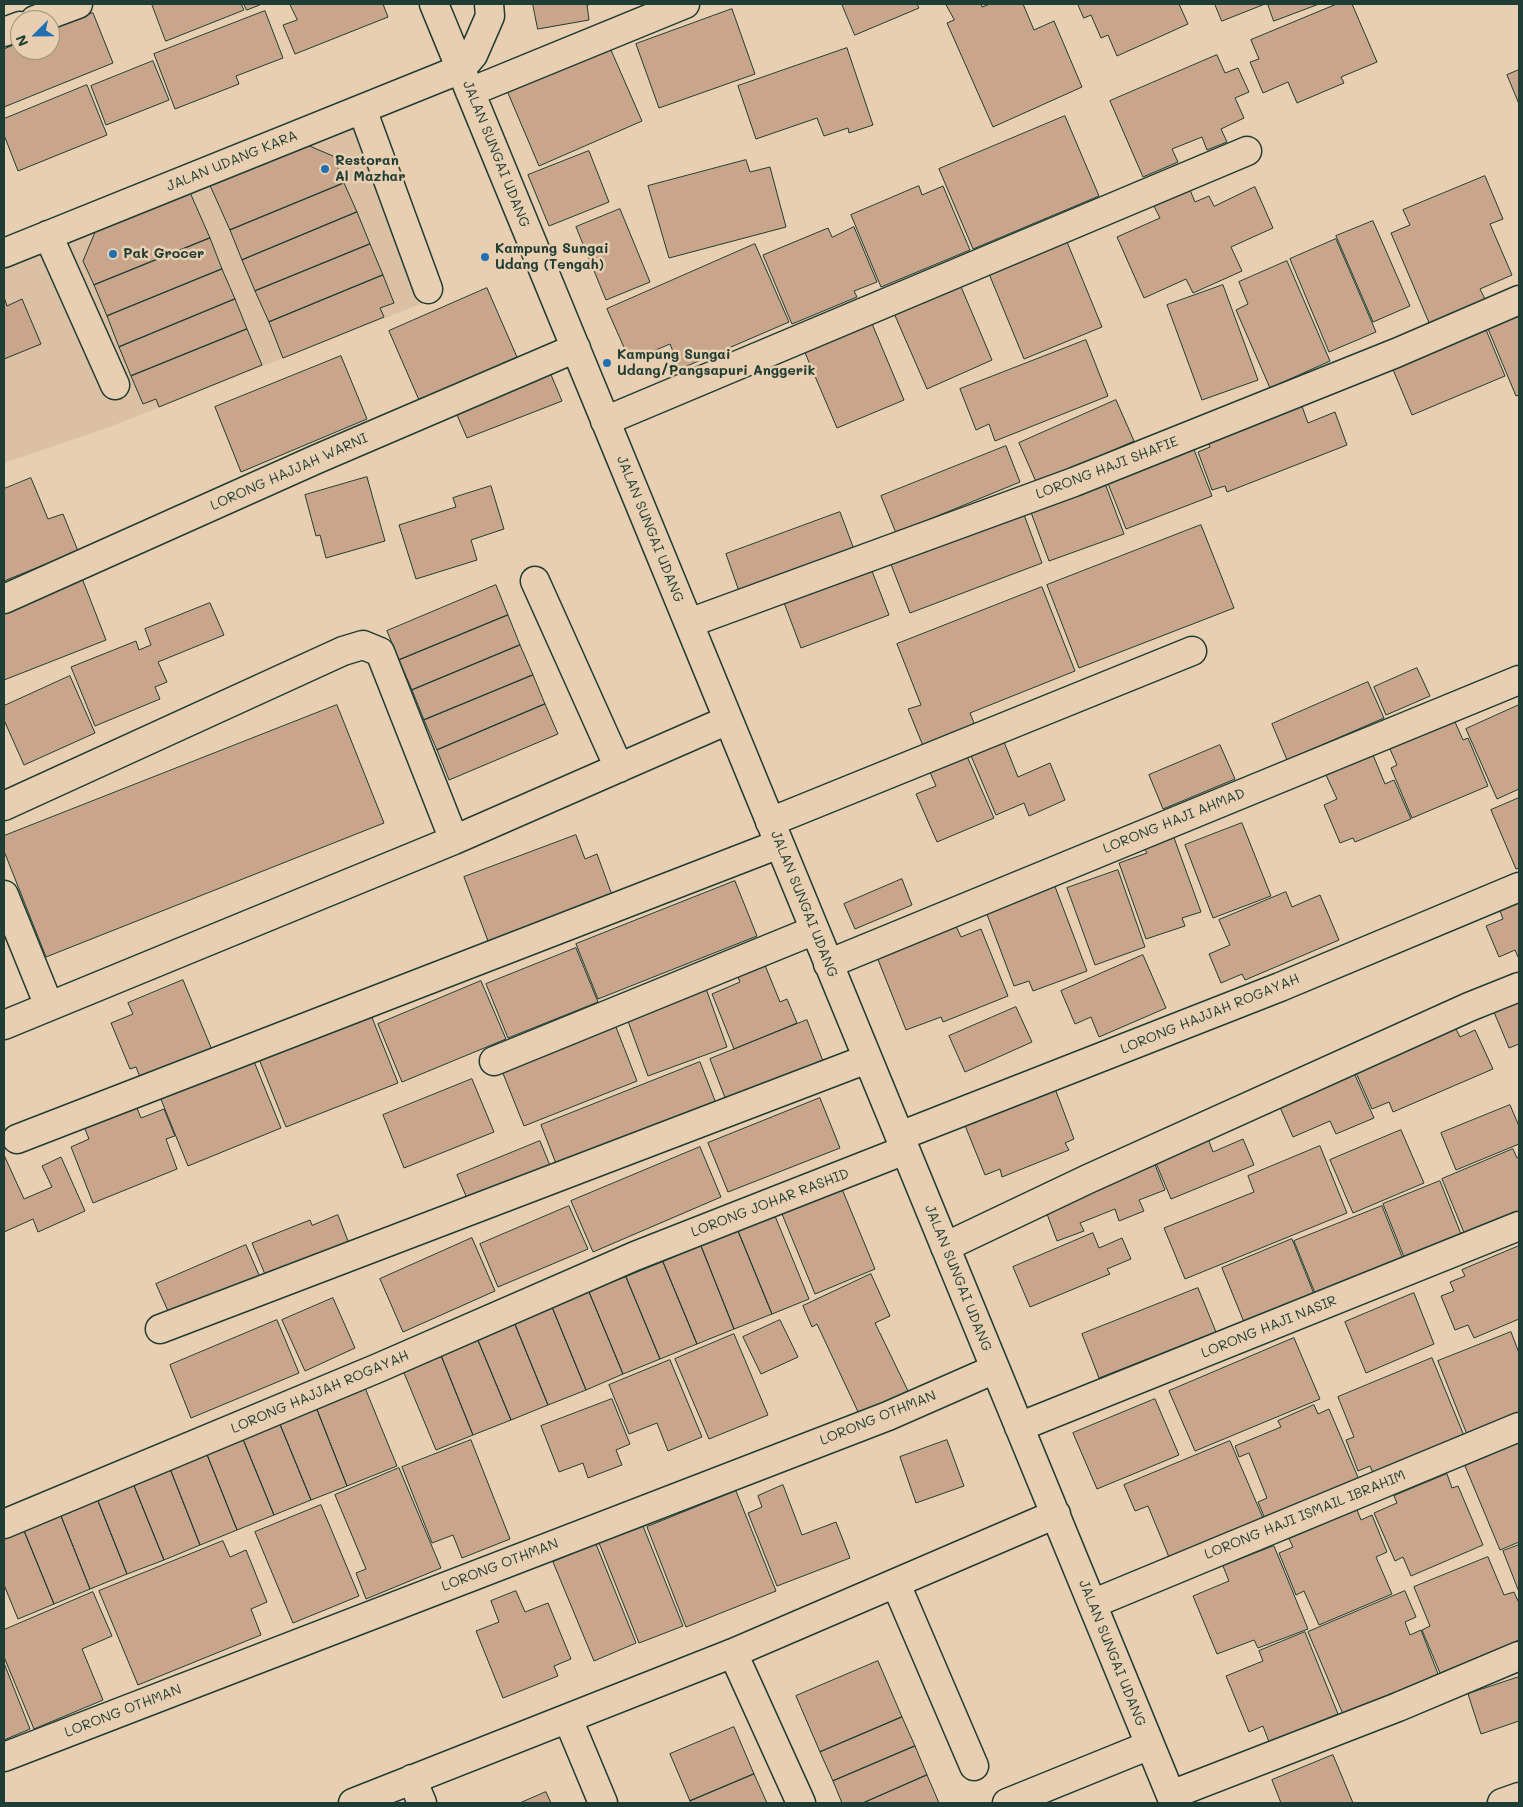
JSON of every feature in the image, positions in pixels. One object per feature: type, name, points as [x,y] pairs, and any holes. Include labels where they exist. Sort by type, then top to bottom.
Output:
[{"type":"street","points":[[60,11],[78,4]]},
{"type":"street","name":"JALAN SUNGAI UDANG","points":[[434,4],[1172,1799]]},
{"type":"street","points":[[466,80],[472,55],[490,16],[489,4]]},
{"type":"street","name":"JALAN UDANG KARA","points":[[4,253],[362,109],[466,80],[685,4]]},
{"type":"street","points":[[362,109],[428,289]]},
{"type":"street","points":[[605,421],[1247,151]]},
{"type":"street","points":[[48,235],[116,385]]},
{"type":"street","name":"LORONG HAJI SHAFIE","points":[[689,623],[1074,482],[1396,353],[1519,300]]},
{"type":"street","name":"LORONG HAJJAH WARNI","points":[[4,599],[317,459],[576,348]]},
{"type":"street","points":[[535,582],[619,768]]},
{"type":"street","points":[[4,806],[334,656],[363,645],[380,652],[454,840]]},
{"type":"street","points":[[17,1139],[775,833],[1192,651]]},
{"type":"street","name":"LORONG HAJI AHMAD","points":[[828,964],[1519,680]]},
{"type":"street","points":[[4,1025],[454,840],[728,720]]},
{"type":"street","name":"LORONG HAJJAH ROGAYAH","points":[[902,1143],[1519,887]]},
{"type":"street","points":[[4,895],[50,1006]]},
{"type":"street","points":[[494,1061],[814,930]]},
{"type":"street","points":[[944,1247],[1088,1179],[1469,1007],[1519,987]]},
{"type":"street","points":[[160,1329],[867,1059]]},
{"type":"street","name":"LORONG JOHAR RASHID","points":[[635,1256],[902,1143]]},
{"type":"street","name":"LORONG HAJI NASIR","points":[[1019,1427],[1519,1226]]},
{"type":"street","name":"LORONG HAJJAH ROGAYAH","points":[[4,1524],[369,1372],[635,1256]]},
{"type":"street","name":"LORONG OTHMAN","points":[[4,1757],[888,1416],[995,1369]]},
{"type":"street","name":"LORONG HAJI ISMAIL IBRAHIM","points":[[1092,1604],[1519,1427]]},
{"type":"street","points":[[352,1803],[417,1791],[568,1719],[733,1653],[1056,1514]]},
{"type":"street","points":[[896,1584],[974,1766]]},
{"type":"street","points":[[733,1653],[801,1803]]},
{"type":"street","points":[[1172,1799],[1519,1656]]},
{"type":"street","points":[[568,1719],[603,1803]]},
{"type":"street","points":[[1007,1803],[1150,1745]]},
{"type":"street","points":[[1502,1803],[1519,1797]]},
{"type":"shaded area","points":[[352,125],[423,303],[107,428],[4,463],[4,268]]},
{"type":"building","points":[[152,4],[241,4],[244,10],[166,41]]},
{"type":"building","points":[[244,4],[262,4],[247,10]]},
{"type":"building","points":[[290,4],[383,4],[388,17],[295,54],[283,25],[297,20]]},
{"type":"building","points":[[533,4],[594,4],[587,5],[589,20],[538,29]]},
{"type":"building","points":[[842,4],[917,4],[919,8],[855,35]]},
{"type":"building","points":[[946,4],[981,4],[982,7],[990,4],[1023,4],[1034,30],[1054,21],[1082,87],[993,127],[947,23],[954,20]]},
{"type":"building","points":[[1078,4],[1179,4],[1188,24],[1117,56],[1108,35],[1101,38],[1091,15],[1084,18]]},
{"type":"building","points":[[1215,4],[1265,4],[1222,21]]},
{"type":"building","points":[[1268,4],[1319,4],[1274,21]]},
{"type":"building","points":[[1337,4],[1352,4],[1377,62],[1341,77],[1344,83],[1297,103],[1288,82],[1263,93],[1250,62],[1259,59],[1251,40]]},
{"type":"building","points":[[732,9],[755,74],[659,108],[636,44]]},
{"type":"building","points":[[265,11],[283,58],[236,76],[239,84],[175,109],[154,54]]},
{"type":"building","points":[[93,13],[113,63],[4,107],[4,49],[10,46],[10,60],[60,60],[60,26]]},
{"type":"building","points":[[607,41],[642,121],[539,166],[505,86]]},
{"type":"building","points":[[847,48],[873,125],[849,133],[848,128],[824,136],[817,118],[756,139],[738,86]]},
{"type":"building","points":[[1217,55],[1225,73],[1238,68],[1249,92],[1235,98],[1244,118],[1221,129],[1227,142],[1207,150],[1202,137],[1172,149],[1178,162],[1143,177],[1110,101]]},
{"type":"building","points":[[153,61],[169,100],[106,125],[91,86]]},
{"type":"building","points":[[1519,70],[1519,104],[1507,75]]},
{"type":"building","points":[[87,85],[107,135],[18,171],[4,135],[4,119]]},
{"type":"building","points":[[1065,116],[1099,196],[973,249],[939,169]]},
{"type":"building","points":[[300,142],[333,156],[344,183],[230,230],[208,181]]},
{"type":"building","points":[[589,151],[609,202],[549,226],[528,175]]},
{"type":"building","points":[[746,160],[750,172],[770,167],[786,227],[669,258],[648,186]]},
{"type":"building","points":[[1485,176],[1503,219],[1490,224],[1512,275],[1480,289],[1486,301],[1430,325],[1391,233],[1410,225],[1403,210]]},
{"type":"building","points":[[344,183],[357,212],[242,260],[230,230]]},
{"type":"building","points":[[919,186],[922,195],[943,186],[970,250],[881,287],[851,215]]},
{"type":"building","points":[[1255,187],[1273,228],[1231,247],[1242,271],[1193,293],[1186,279],[1144,298],[1117,237],[1160,218],[1154,206],[1190,190],[1195,202],[1209,196],[1214,206]]},
{"type":"building","points":[[188,188],[210,238],[94,285],[83,261],[98,225]]},
{"type":"building","points":[[620,209],[650,282],[606,300],[576,227]]},
{"type":"building","points":[[357,212],[370,244],[255,291],[242,260]]},
{"type":"building","points":[[1373,221],[1410,306],[1373,322],[1336,236]]},
{"type":"building","points":[[854,227],[877,282],[854,291],[857,297],[792,324],[763,255],[828,228],[832,237]]},
{"type":"building","points":[[1065,237],[1102,327],[1024,359],[987,269]]},
{"type":"building","points":[[210,238],[222,269],[107,316],[94,285]]},
{"type":"building","points":[[1336,239],[1376,332],[1329,352],[1290,259]]},
{"type":"building","points":[[370,244],[383,275],[269,322],[255,291]]},
{"type":"building","points":[[755,244],[789,322],[680,369],[670,344],[630,361],[607,309]]},
{"type":"building","points":[[1287,261],[1330,361],[1270,388],[1236,310],[1248,304],[1239,282]]},
{"type":"building","points":[[222,269],[235,299],[119,347],[107,316]]},
{"type":"building","points":[[383,275],[394,303],[380,308],[384,317],[283,358],[269,322]]},
{"type":"building","points":[[959,282],[992,360],[927,389],[893,311]]},
{"type":"building","points":[[1223,285],[1258,380],[1202,400],[1167,305]]},
{"type":"building","points":[[487,288],[517,357],[419,400],[389,331]]},
{"type":"building","points":[[4,297],[7,306],[22,299],[41,344],[4,359]]},
{"type":"building","points":[[235,299],[247,329],[131,376],[119,347]]},
{"type":"building","points":[[1519,310],[1519,395],[1516,396],[1486,324]]},
{"type":"building","points":[[870,319],[904,400],[837,428],[803,348]]},
{"type":"building","points":[[1482,320],[1505,376],[1412,415],[1389,360]]},
{"type":"building","points":[[247,329],[262,365],[159,407],[156,399],[143,404],[131,376]]},
{"type":"building","points":[[1086,340],[1108,396],[995,441],[989,424],[976,430],[960,389]]},
{"type":"building","points":[[341,356],[367,419],[241,472],[215,407]]},
{"type":"building","points":[[549,370],[562,401],[467,438],[454,408]]},
{"type":"building","points":[[1299,398],[1308,423],[1335,412],[1347,445],[1227,492],[1225,486],[1212,490],[1198,452],[1210,447],[1205,435]]},
{"type":"building","points":[[1116,400],[1134,441],[1037,484],[1019,443]]},
{"type":"building","points":[[1191,442],[1212,496],[1126,529],[1105,476]]},
{"type":"building","points":[[1006,446],[1020,482],[896,533],[881,496]]},
{"type":"building","points":[[367,477],[385,541],[326,558],[320,535],[316,536],[305,495]]},
{"type":"building","points":[[31,478],[48,519],[63,514],[78,551],[4,581],[4,489]]},
{"type":"building","points":[[1103,478],[1124,534],[1049,561],[1029,507]]},
{"type":"building","points":[[491,486],[504,529],[471,540],[477,560],[416,579],[399,525],[456,507],[453,498]]},
{"type":"building","points":[[840,512],[855,552],[740,594],[726,554]]},
{"type":"building","points":[[1023,512],[1042,563],[910,613],[890,562]]},
{"type":"building","points":[[1201,525],[1234,608],[1079,668],[1047,585]]},
{"type":"building","points":[[870,566],[889,615],[801,648],[783,600]]},
{"type":"building","points":[[80,573],[106,640],[4,680],[4,603]]},
{"type":"building","points":[[496,585],[508,615],[399,660],[387,631]]},
{"type":"building","points":[[1042,587],[1075,671],[970,713],[982,743],[930,763],[908,709],[921,705],[897,644]]},
{"type":"building","points":[[210,603],[224,635],[158,662],[167,682],[155,687],[160,699],[95,726],[71,667],[136,641],[139,650],[151,645],[145,629]]},
{"type":"building","points":[[508,615],[520,645],[412,690],[399,660]]},
{"type":"building","points":[[520,645],[533,675],[424,720],[412,690]]},
{"type":"building","points":[[1417,668],[1430,696],[1386,715],[1374,687]]},
{"type":"building","points":[[533,675],[545,704],[437,750],[424,720]]},
{"type":"building","points":[[70,676],[95,733],[24,765],[4,720],[4,706]]},
{"type":"building","points":[[1368,682],[1384,718],[1287,760],[1272,724]]},
{"type":"building","points":[[545,704],[558,734],[449,780],[437,750]]},
{"type":"building","points":[[337,705],[384,823],[46,957],[4,851],[4,836]]},
{"type":"building","points":[[1519,705],[1519,789],[1497,799],[1466,729]]},
{"type":"building","points":[[1455,722],[1463,740],[1468,738],[1488,786],[1412,818],[1391,768],[1397,765],[1390,749]]},
{"type":"building","points":[[1002,737],[1018,777],[1050,763],[1065,800],[1029,816],[1024,803],[996,815],[969,751]]},
{"type":"building","points":[[1220,745],[1235,779],[1163,809],[1149,775]]},
{"type":"building","points":[[966,754],[994,818],[937,842],[916,794],[936,786],[929,770]]},
{"type":"building","points":[[1373,755],[1385,784],[1394,780],[1411,819],[1355,842],[1353,838],[1340,843],[1324,805],[1337,799],[1326,775]]},
{"type":"building","points":[[1519,798],[1519,868],[1516,869],[1491,810]]},
{"type":"building","points":[[1242,823],[1271,896],[1213,918],[1185,845]]},
{"type":"building","points":[[576,835],[585,859],[597,854],[612,895],[488,941],[464,877]]},
{"type":"building","points":[[1173,835],[1201,912],[1182,918],[1185,926],[1146,939],[1119,863],[1147,853],[1143,846]]},
{"type":"building","points":[[1118,870],[1145,947],[1095,965],[1067,888]]},
{"type":"building","points":[[1051,876],[1087,971],[1033,991],[1029,981],[1014,986],[982,901]]},
{"type":"building","points":[[902,879],[912,905],[855,929],[844,904]]},
{"type":"building","points":[[735,881],[757,936],[598,999],[576,944]]},
{"type":"building","points":[[1286,892],[1292,907],[1320,895],[1339,940],[1245,980],[1242,974],[1221,983],[1209,954],[1230,945],[1219,920]]},
{"type":"building","points":[[1519,893],[1519,959],[1515,950],[1499,957],[1486,926],[1503,919],[1497,903]]},
{"type":"building","points":[[956,926],[961,937],[981,929],[1008,996],[943,1022],[941,1017],[906,1030],[877,957]]},
{"type":"building","points":[[576,948],[598,1002],[508,1038],[486,984]]},
{"type":"building","points":[[1143,955],[1166,1008],[1099,1037],[1091,1017],[1075,1024],[1061,991]]},
{"type":"building","points":[[762,958],[780,1002],[787,999],[797,1023],[734,1049],[712,994],[740,982],[735,970]]},
{"type":"building","points":[[183,980],[215,1057],[144,1087],[136,1067],[130,1069],[111,1023],[133,1014],[128,1003]]},
{"type":"building","points":[[481,981],[506,1039],[402,1082],[378,1024]]},
{"type":"building","points":[[704,983],[727,1047],[648,1076],[625,1013]]},
{"type":"building","points":[[1519,994],[1519,1044],[1509,1048],[1491,1005]]},
{"type":"building","points":[[1016,1007],[1032,1042],[965,1072],[949,1036]]},
{"type":"building","points":[[371,1015],[398,1083],[286,1127],[259,1059]]},
{"type":"building","points":[[1451,1019],[1460,1037],[1475,1030],[1493,1069],[1393,1112],[1389,1102],[1372,1109],[1353,1066]]},
{"type":"building","points":[[807,1020],[830,1079],[733,1118],[710,1059]]},
{"type":"building","points":[[614,1022],[637,1081],[524,1126],[500,1066]]},
{"type":"building","points":[[253,1059],[281,1128],[188,1166],[160,1097]]},
{"type":"building","points":[[700,1062],[721,1116],[562,1179],[541,1125]]},
{"type":"building","points":[[1351,1066],[1374,1118],[1336,1134],[1330,1121],[1293,1137],[1276,1098]]},
{"type":"building","points":[[472,1079],[494,1132],[404,1168],[383,1115]]},
{"type":"building","points":[[1054,1086],[1074,1139],[1065,1143],[1069,1150],[1002,1177],[1000,1169],[985,1175],[964,1123]]},
{"type":"building","points":[[820,1098],[840,1148],[728,1192],[708,1143]]},
{"type":"building","points":[[135,1103],[141,1118],[164,1109],[175,1136],[166,1139],[177,1169],[93,1203],[71,1147],[89,1139],[83,1124]]},
{"type":"building","points":[[1510,1105],[1519,1126],[1519,1144],[1456,1170],[1441,1133]]},
{"type":"building","points":[[1204,1128],[1213,1152],[1243,1139],[1254,1165],[1171,1199],[1151,1151]]},
{"type":"building","points":[[1401,1130],[1424,1183],[1353,1213],[1330,1160]]},
{"type":"building","points":[[540,1141],[557,1183],[475,1217],[457,1175]]},
{"type":"building","points":[[1320,1146],[1347,1213],[1185,1279],[1164,1228],[1254,1192],[1248,1176]]},
{"type":"building","points":[[700,1147],[721,1197],[593,1252],[571,1201]]},
{"type":"building","points":[[1148,1147],[1165,1190],[1139,1200],[1144,1211],[1119,1221],[1115,1209],[1080,1223],[1084,1231],[1057,1241],[1040,1195]]},
{"type":"building","points":[[1513,1149],[1517,1158],[1519,1157],[1519,1219],[1467,1240],[1442,1179]]},
{"type":"building","points":[[4,1155],[24,1199],[52,1187],[42,1166],[61,1157],[85,1211],[38,1232],[33,1219],[4,1232]]},
{"type":"building","points":[[1440,1181],[1465,1244],[1408,1267],[1383,1204]]},
{"type":"building","points":[[842,1189],[875,1269],[815,1294],[782,1214]]},
{"type":"building","points":[[569,1206],[588,1249],[498,1287],[480,1244]]},
{"type":"building","points":[[1382,1206],[1407,1269],[1319,1303],[1294,1241]]},
{"type":"building","points":[[338,1215],[356,1262],[274,1296],[252,1243],[310,1220],[312,1225]]},
{"type":"building","points":[[775,1216],[809,1299],[772,1314],[738,1231]]},
{"type":"building","points":[[738,1231],[772,1314],[734,1329],[701,1246]]},
{"type":"building","points":[[1093,1233],[1099,1248],[1122,1238],[1131,1259],[1107,1269],[1110,1274],[1030,1307],[1013,1267]]},
{"type":"building","points":[[472,1238],[495,1291],[403,1332],[380,1279]]},
{"type":"building","points":[[1292,1239],[1318,1304],[1248,1332],[1222,1268]]},
{"type":"building","points":[[246,1245],[269,1298],[179,1336],[156,1284]]},
{"type":"building","points":[[701,1246],[734,1329],[697,1344],[663,1262]]},
{"type":"building","points":[[1519,1246],[1519,1319],[1474,1338],[1468,1325],[1455,1330],[1441,1296],[1454,1291],[1450,1282],[1465,1276],[1462,1270]]},
{"type":"building","points":[[663,1262],[697,1344],[660,1359],[626,1277]]},
{"type":"building","points":[[871,1274],[890,1316],[875,1323],[908,1391],[859,1414],[817,1324],[812,1327],[803,1306]]},
{"type":"building","points":[[626,1277],[660,1359],[623,1374],[589,1292]]},
{"type":"building","points":[[1198,1288],[1216,1332],[1099,1378],[1082,1334]]},
{"type":"building","points":[[589,1292],[623,1374],[586,1390],[552,1307]]},
{"type":"building","points":[[1414,1293],[1434,1344],[1366,1373],[1345,1322]]},
{"type":"building","points":[[333,1298],[355,1348],[305,1371],[282,1320]]},
{"type":"building","points":[[552,1307],[586,1390],[548,1405],[514,1322]]},
{"type":"building","points":[[277,1320],[299,1373],[191,1418],[170,1365]]},
{"type":"building","points":[[780,1320],[798,1357],[761,1374],[743,1337]]},
{"type":"building","points":[[514,1322],[548,1405],[511,1420],[477,1338]]},
{"type":"building","points":[[1511,1332],[1519,1353],[1519,1416],[1468,1437],[1438,1361]]},
{"type":"building","points":[[734,1334],[768,1415],[709,1439],[675,1359]]},
{"type":"building","points":[[477,1338],[511,1420],[473,1435],[440,1353]]},
{"type":"building","points":[[1294,1338],[1320,1399],[1195,1451],[1169,1391]]},
{"type":"building","points":[[440,1353],[473,1435],[436,1450],[402,1368]]},
{"type":"building","points":[[1432,1358],[1465,1438],[1374,1475],[1370,1466],[1358,1471],[1346,1440],[1354,1437],[1338,1397]]},
{"type":"building","points":[[670,1360],[702,1437],[668,1451],[657,1423],[629,1434],[609,1385]]},
{"type":"building","points":[[363,1383],[397,1466],[347,1486],[314,1402]]},
{"type":"building","points":[[612,1399],[630,1444],[616,1450],[622,1465],[588,1478],[583,1463],[559,1472],[541,1426]]},
{"type":"building","points":[[1155,1399],[1179,1455],[1097,1489],[1073,1433]]},
{"type":"building","points":[[314,1402],[347,1486],[311,1500],[277,1417]]},
{"type":"building","points":[[1314,1405],[1318,1414],[1329,1409],[1360,1482],[1266,1521],[1258,1502],[1267,1498],[1249,1453],[1239,1457],[1235,1446],[1281,1427],[1278,1421]]},
{"type":"building","points":[[277,1417],[311,1500],[274,1515],[240,1432]]},
{"type":"building","points":[[240,1432],[274,1515],[237,1530],[204,1447]]},
{"type":"building","points":[[471,1440],[510,1539],[462,1558],[453,1535],[432,1543],[402,1467]]},
{"type":"building","points":[[947,1440],[964,1486],[916,1503],[900,1457]]},
{"type":"building","points":[[1230,1441],[1266,1525],[1171,1562],[1148,1506],[1135,1511],[1124,1485]]},
{"type":"building","points":[[1519,1443],[1519,1542],[1500,1550],[1465,1466]]},
{"type":"building","points":[[204,1447],[237,1530],[200,1545],[167,1461]]},
{"type":"building","points":[[167,1461],[200,1545],[164,1560],[130,1476]]},
{"type":"building","points":[[399,1468],[441,1568],[366,1599],[356,1573],[366,1569],[335,1495]]},
{"type":"building","points":[[1447,1474],[1452,1488],[1458,1486],[1483,1545],[1411,1576],[1403,1557],[1395,1561],[1374,1513],[1397,1503],[1394,1496]]},
{"type":"building","points":[[130,1476],[164,1560],[127,1574],[94,1491]]},
{"type":"building","points":[[783,1485],[802,1535],[836,1522],[850,1558],[777,1586],[748,1513],[762,1507],[758,1496]]},
{"type":"building","points":[[94,1491],[127,1574],[90,1589],[57,1506]]},
{"type":"building","points":[[736,1491],[776,1591],[686,1627],[647,1527]]},
{"type":"building","points":[[321,1505],[359,1596],[293,1623],[255,1532]]},
{"type":"building","points":[[57,1506],[90,1589],[54,1604],[20,1521]]},
{"type":"building","points":[[1357,1510],[1361,1520],[1372,1515],[1387,1552],[1376,1557],[1392,1594],[1319,1625],[1304,1591],[1296,1595],[1279,1553],[1293,1547],[1289,1539]]},
{"type":"building","points":[[20,1521],[54,1604],[18,1619],[4,1585],[4,1528]]},
{"type":"building","points":[[643,1526],[683,1626],[639,1643],[599,1543]]},
{"type":"building","points":[[223,1541],[230,1557],[246,1550],[267,1602],[251,1609],[261,1635],[138,1685],[99,1591]]},
{"type":"building","points":[[596,1544],[636,1643],[594,1661],[553,1562]]},
{"type":"building","points":[[1519,1545],[1519,1592],[1503,1551]]},
{"type":"building","points":[[1274,1546],[1308,1629],[1258,1648],[1254,1640],[1217,1654],[1193,1596],[1229,1581],[1223,1566]]},
{"type":"building","points":[[1488,1557],[1504,1595],[1514,1592],[1519,1603],[1519,1640],[1440,1673],[1422,1630],[1430,1626],[1414,1587]]},
{"type":"building","points":[[516,1591],[525,1612],[548,1603],[571,1659],[554,1666],[558,1676],[503,1698],[476,1631],[499,1622],[491,1601]]},
{"type":"building","points":[[1405,1591],[1416,1617],[1405,1622],[1410,1635],[1421,1630],[1438,1674],[1343,1714],[1308,1632]]},
{"type":"building","points":[[93,1592],[112,1636],[82,1649],[103,1700],[34,1729],[4,1657],[4,1630]]},
{"type":"building","points":[[1305,1632],[1338,1714],[1269,1742],[1263,1726],[1249,1732],[1226,1676],[1263,1661],[1259,1651]]},
{"type":"building","points":[[878,1661],[902,1717],[820,1752],[796,1696]]},
{"type":"building","points":[[4,1663],[30,1729],[4,1740]]},
{"type":"building","points":[[1519,1677],[1519,1721],[1481,1734],[1468,1694]]},
{"type":"building","points":[[902,1717],[915,1746],[833,1781],[820,1752]]},
{"type":"building","points":[[734,1727],[754,1774],[690,1801],[670,1754]]},
{"type":"building","points":[[915,1746],[927,1775],[863,1803],[842,1803],[833,1781]]},
{"type":"building","points":[[1333,1755],[1353,1803],[1281,1803],[1272,1780]]},
{"type":"building","points":[[754,1774],[767,1803],[691,1803],[690,1801]]},
{"type":"building","points":[[927,1775],[939,1803],[863,1803]]},
{"type":"building","points":[[546,1792],[551,1803],[520,1803]]},
{"type":"place","name":"Restoran Al Mazhar","points":[[325,169]]},
{"type":"place","name":"Pak Grocer","points":[[113,254]]},
{"type":"place","name":"Kampung Sungai Udang (Tengah)","points":[[485,257]]},
{"type":"place","name":"Kampung Sungai Udang/Pangsapuri Anggerik","points":[[607,363]]}]
